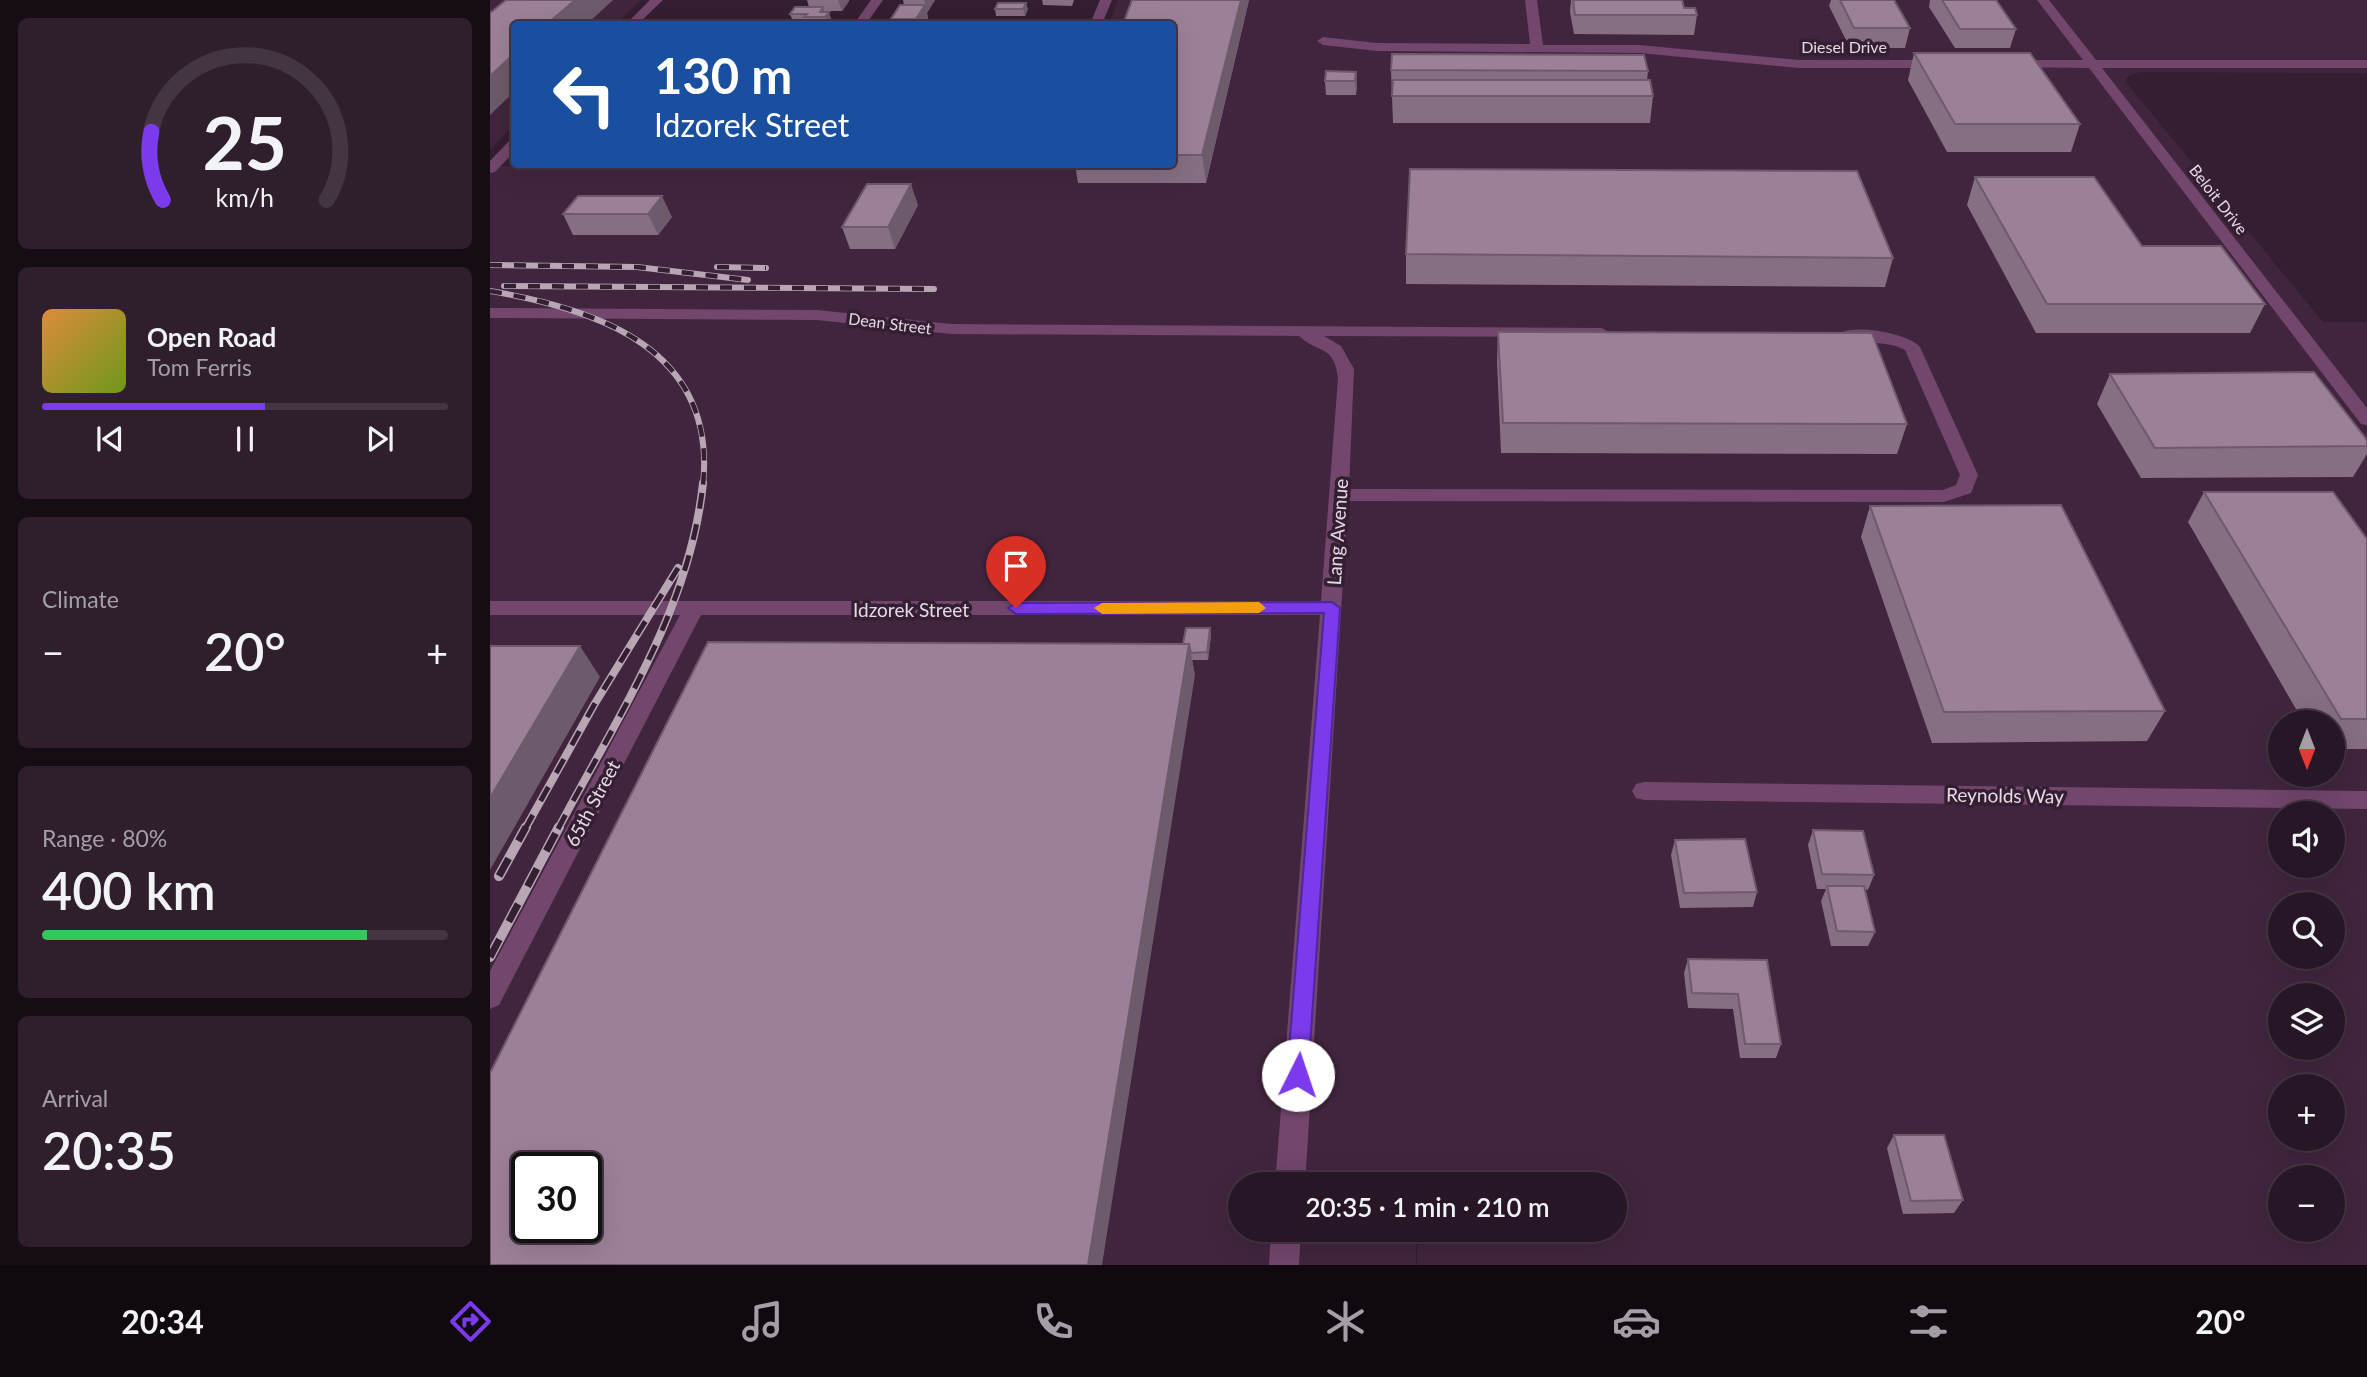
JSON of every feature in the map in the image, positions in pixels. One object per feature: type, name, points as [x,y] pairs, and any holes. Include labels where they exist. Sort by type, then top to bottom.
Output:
[{"type":"street","points":[[635,21],[657,0]]},
{"type":"street","points":[[862,21],[877,0]]},
{"type":"street","points":[[1097,21],[1106,0]]},
{"type":"street","points":[[1531,0],[1537,48]]},
{"type":"street","name":"Beloit Drive","points":[[2043,0],[2367,420]]},
{"type":"street","name":"Diesel Drive","points":[[1323,41],[1377,47],[1639,49],[1800,64],[1954,64]]},
{"type":"street","points":[[1996,64],[2367,64]]},
{"type":"street","points":[[490,169],[511,147]]},
{"type":"street","name":"Dean Street","points":[[490,313],[817,315],[951,329],[1291,332]]},
{"type":"street","points":[[1291,332],[1405,330],[1625,333]]},
{"type":"street","name":"Lang Avenue","points":[[1291,332],[1323,341],[1338,351],[1346,362],[1340,495],[1291,1172]]},
{"type":"street","points":[[1340,495],[1944,496],[1964,489],[1969,475],[1912,347],[1903,341],[1886,337],[1831,336]]},
{"type":"street","name":"Idzorek Street","points":[[490,608],[1332,608]]},
{"type":"street","name":"65th Street","points":[[490,997],[694,609]]},
{"type":"street","name":"Reynolds Way","points":[[1644,791],[2367,800]]},
{"type":"street","points":[[1284,1265],[1285,1242]]},
{"type":"shaded area","points":[[490,0],[641,0],[619,21],[511,21],[511,128],[490,150]]},
{"type":"shaded area","points":[[1118,0],[2367,0],[2367,73],[2141,72],[2130,75],[2125,81],[2323,322],[2367,322],[2367,1265],[1417,1265],[1417,1242],[1627,1242],[1627,1172],[1228,1172],[1228,1242],[1416,1242],[1416,1265],[490,1265],[490,166],[1176,168],[1176,21],[1110,21]]},
{"type":"building","points":[[506,0],[575,0],[550,21],[511,21],[511,57],[490,76],[490,13]]},
{"type":"building","points":[[1132,0],[1241,0],[1202,155],[1176,155],[1176,21],[1124,21]]},
{"type":"building","points":[[1573,0],[1682,0],[1684,8],[1695,8],[1697,15],[1575,15]]},
{"type":"building","points":[[1840,0],[1894,0],[1910,28],[1854,28]]},
{"type":"building","points":[[1942,0],[1996,0],[2016,29],[1960,29]]},
{"type":"building","points":[[998,3],[1026,3],[1023,9],[995,9]]},
{"type":"building","points":[[900,5],[925,5],[916,19],[891,19]]},
{"type":"building","points":[[795,7],[823,7],[820,12],[829,12],[825,17],[790,14]]},
{"type":"building","points":[[1914,53],[2030,53],[2080,124],[1955,124]]},
{"type":"building","points":[[1392,54],[1644,55],[1648,71],[1391,70]]},
{"type":"building","points":[[1326,71],[1356,72],[1355,81],[1325,81]]},
{"type":"building","points":[[1393,80],[1650,80],[1653,96],[1392,96]]},
{"type":"building","points":[[1410,169],[1857,171],[1893,258],[1406,254]]},
{"type":"building","points":[[1975,177],[2094,177],[2142,246],[2221,246],[2265,304],[2047,304]]},
{"type":"building","points":[[867,184],[911,184],[888,227],[842,227]]},
{"type":"building","points":[[578,196],[662,196],[648,214],[563,214]]},
{"type":"building","points":[[1498,332],[1872,333],[1907,424],[1503,423]]},
{"type":"building","points":[[2314,372],[2367,440],[2367,446],[2155,448],[2110,374]]},
{"type":"building","points":[[2204,492],[2333,492],[2367,539],[2367,719],[2345,719],[2345,710],[2336,710]]},
{"type":"building","points":[[2061,505],[2165,711],[1944,712],[1870,506]]},
{"type":"building","points":[[1186,628],[1210,628],[1207,652],[1191,653],[1189,644],[1183,644]]},
{"type":"building","points":[[708,642],[1189,644],[1088,1265],[490,1265],[490,1073]]},
{"type":"building","points":[[490,646],[580,646],[490,798]]},
{"type":"building","points":[[1813,830],[1863,831],[1874,875],[1822,874]]},
{"type":"building","points":[[1745,839],[1757,892],[1684,893],[1675,840]]},
{"type":"building","points":[[1827,886],[1864,886],[1875,932],[1837,931]]},
{"type":"building","points":[[1688,959],[1767,960],[1781,1044],[1745,1044],[1738,994],[1692,993]]},
{"type":"building","points":[[1894,1135],[1944,1135],[1963,1200],[1911,1201]]},
{"type":"railway","points":[[490,265],[637,267],[748,280]]},
{"type":"railway","points":[[717,267],[766,268]]},
{"type":"railway","points":[[504,286],[934,289]]},
{"type":"railway","points":[[490,291],[572,310],[610,325],[643,344],[671,369],[691,400],[702,439],[703,483]]},
{"type":"railway","points":[[558,829],[626,705],[667,619],[695,530],[703,483]]},
{"type":"railway","points":[[525,829],[594,705],[678,568]]},
{"type":"railway","points":[[499,876],[526,827]]},
{"type":"railway","points":[[490,957],[559,827]]},
{"type":"slow traffic","points":[[1102,608],[1259,608]]},
{"type":"route","points":[[1016,608],[1332,608],[1298,1075]]}]
